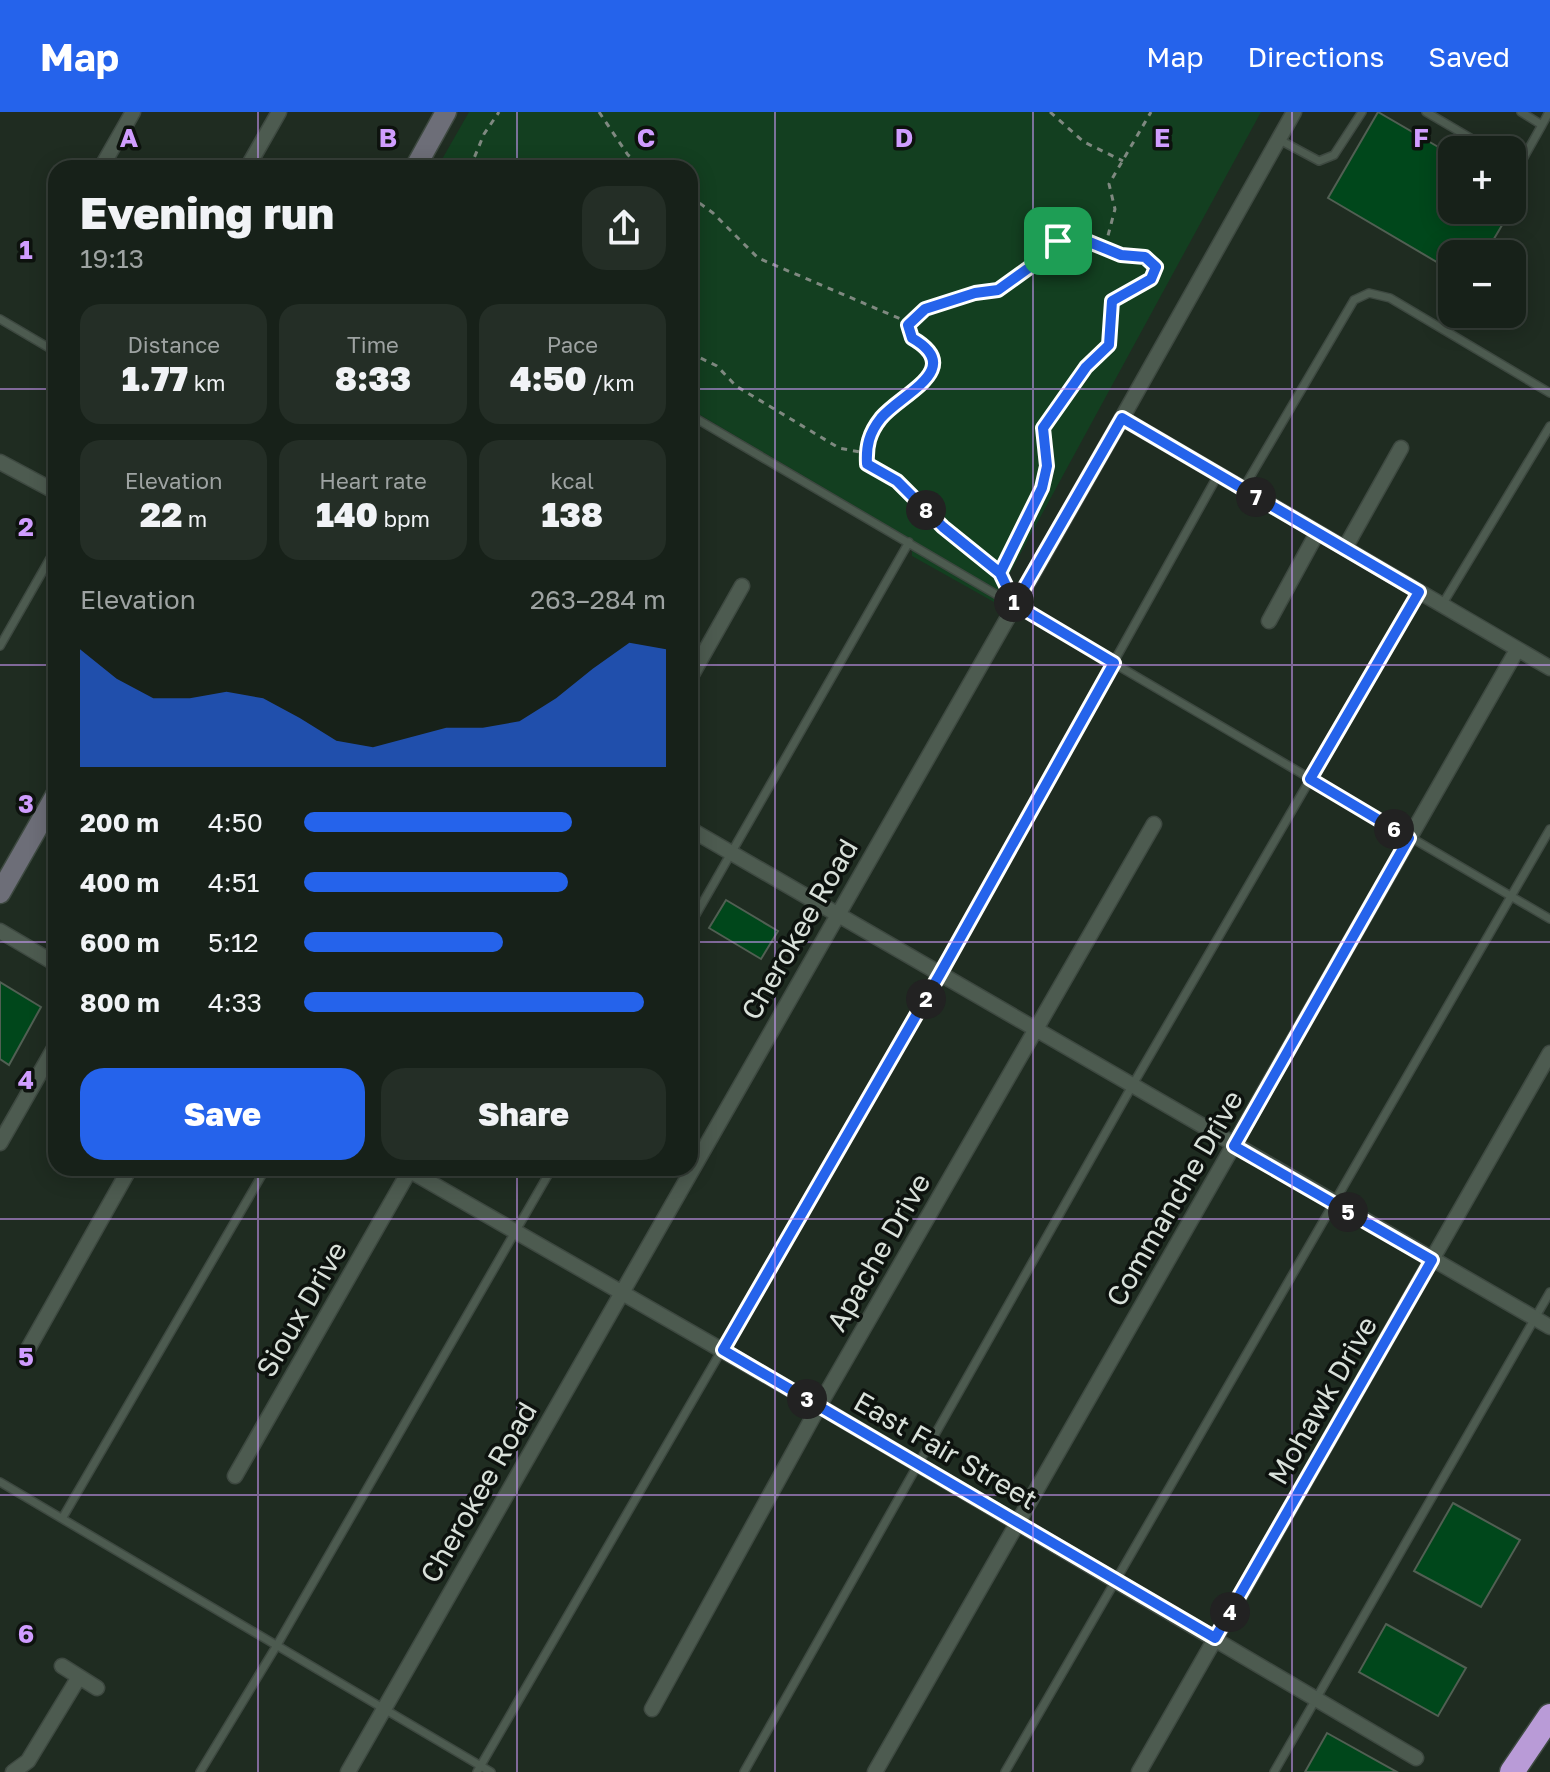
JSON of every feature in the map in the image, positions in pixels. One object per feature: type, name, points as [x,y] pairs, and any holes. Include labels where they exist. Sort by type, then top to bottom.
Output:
[{"type":"highway","points":[[1512,1772],[1550,1716]]},
{"type":"main road","points":[[419,160],[446,112]]},
{"type":"main road","points":[[0,893],[48,809]]},
{"type":"street","points":[[106,160],[133,112]]},
{"type":"street","points":[[252,160],[279,112]]},
{"type":"street","name":"Cherokee Road","points":[[698,1158],[1294,112]]},
{"type":"street","points":[[1122,418],[1517,650],[1548,662]]},
{"type":"street","points":[[1345,548],[1401,448]]},
{"type":"street","points":[[0,462],[48,488]]},
{"type":"street","points":[[1269,621],[1317,533]]},
{"type":"street","points":[[698,664],[742,586]]},
{"type":"street","name":"Commanche Drive","points":[[875,1772],[1517,650]]},
{"type":"street","name":"Apache Drive","points":[[652,1709],[819,1406],[1154,824]]},
{"type":"street","points":[[698,833],[1550,1327]]},
{"type":"street","points":[[0,931],[48,959]]},
{"type":"street","name":"Mohawk Drive","points":[[1139,1772],[1550,1053]]},
{"type":"street","points":[[0,1143],[48,1059]]},
{"type":"street","points":[[28,1349],[125,1176]]},
{"type":"street","name":"Sioux Drive","points":[[235,1476],[405,1176]]},
{"type":"street","name":"East Fair Street","points":[[421,1176],[819,1406],[1416,1758]]},
{"type":"street","name":"Cherokee Road","points":[[348,1772],[688,1176]]},
{"type":"street","points":[[62,1666],[97,1688]]},
{"type":"street","points":[[13,1772],[28,1761],[79,1677]]},
{"type":"lane","points":[[1278,139],[1319,161],[1334,155],[1362,112]]},
{"type":"lane","points":[[1426,112],[1467,136]]},
{"type":"lane","points":[[1521,112],[1542,125]]},
{"type":"lane","points":[[1526,154],[1549,112]]},
{"type":"lane","points":[[1243,489],[1354,300],[1369,293],[1390,298],[1550,393]]},
{"type":"lane","points":[[0,319],[48,347]]},
{"type":"lane","points":[[698,420],[1550,919]]},
{"type":"lane","points":[[1442,605],[1550,426]]},
{"type":"lane","points":[[479,1769],[940,974],[1218,474]]},
{"type":"lane","points":[[698,911],[909,542]]},
{"type":"lane","points":[[0,646],[48,562]]},
{"type":"lane","points":[[744,1772],[1132,1086],[1419,592]]},
{"type":"lane","points":[[1005,1772],[1550,829]]},
{"type":"lane","points":[[63,1517],[261,1176]]},
{"type":"lane","points":[[200,1772],[277,1645],[548,1176]]},
{"type":"lane","points":[[1274,1772],[1550,1292]]},
{"type":"lane","points":[[1,1485],[63,1517],[479,1769],[491,1772]]},
{"type":"path","points":[[473,160],[484,134],[499,112]]},
{"type":"path","points":[[599,112],[628,155],[635,160]]},
{"type":"path","points":[[1050,112],[1084,142],[1124,161]]},
{"type":"path","points":[[1105,248],[1115,209],[1109,184],[1151,112]]},
{"type":"path","points":[[698,202],[758,258],[910,323]]},
{"type":"path","points":[[1000,573],[1042,488],[1047,466],[1043,428],[1086,367],[1109,345],[1112,301],[1151,279],[1156,267],[1145,257],[1121,255],[1077,237],[1058,241],[1030,267],[998,290],[975,293],[925,309],[908,325],[912,338],[928,347],[934,364],[932,375],[881,418],[866,441],[867,464],[897,481],[943,527],[1000,573],[1015,604]]},
{"type":"path","points":[[698,357],[717,366],[736,386],[839,448],[866,454]]},
{"type":"green space","points":[[469,112],[1261,112],[994,602],[912,556],[912,540],[698,414],[698,160],[442,160]]},
{"type":"building","points":[[1378,112],[1438,147],[1438,224],[1503,224],[1493,240],[1438,240],[1438,263],[1328,198]]},
{"type":"building","points":[[726,900],[778,931],[761,959],[709,928]]},
{"type":"building","points":[[0,982],[41,1007],[9,1065],[0,1059]]},
{"type":"building","points":[[1453,1503],[1520,1540],[1481,1607],[1414,1571]]},
{"type":"building","points":[[1386,1624],[1466,1668],[1438,1716],[1359,1672]]},
{"type":"building","points":[[1327,1733],[1397,1772],[1305,1772]]},
{"type":"route","points":[[1058,241],[1030,267],[998,290],[975,293],[925,309],[908,325],[912,338],[928,347],[934,364],[932,375],[881,418],[866,441],[867,464],[897,481],[943,527],[1000,573],[1015,604],[1122,418],[1419,592],[1310,779],[1409,838],[1234,1146],[1432,1260],[1215,1638],[723,1350],[940,974],[1114,663],[1015,604],[1000,573],[1042,488],[1047,466],[1043,428],[1086,367],[1109,345],[1112,301],[1151,279],[1156,267],[1145,257],[1121,255],[1077,237],[1058,241]]}]
